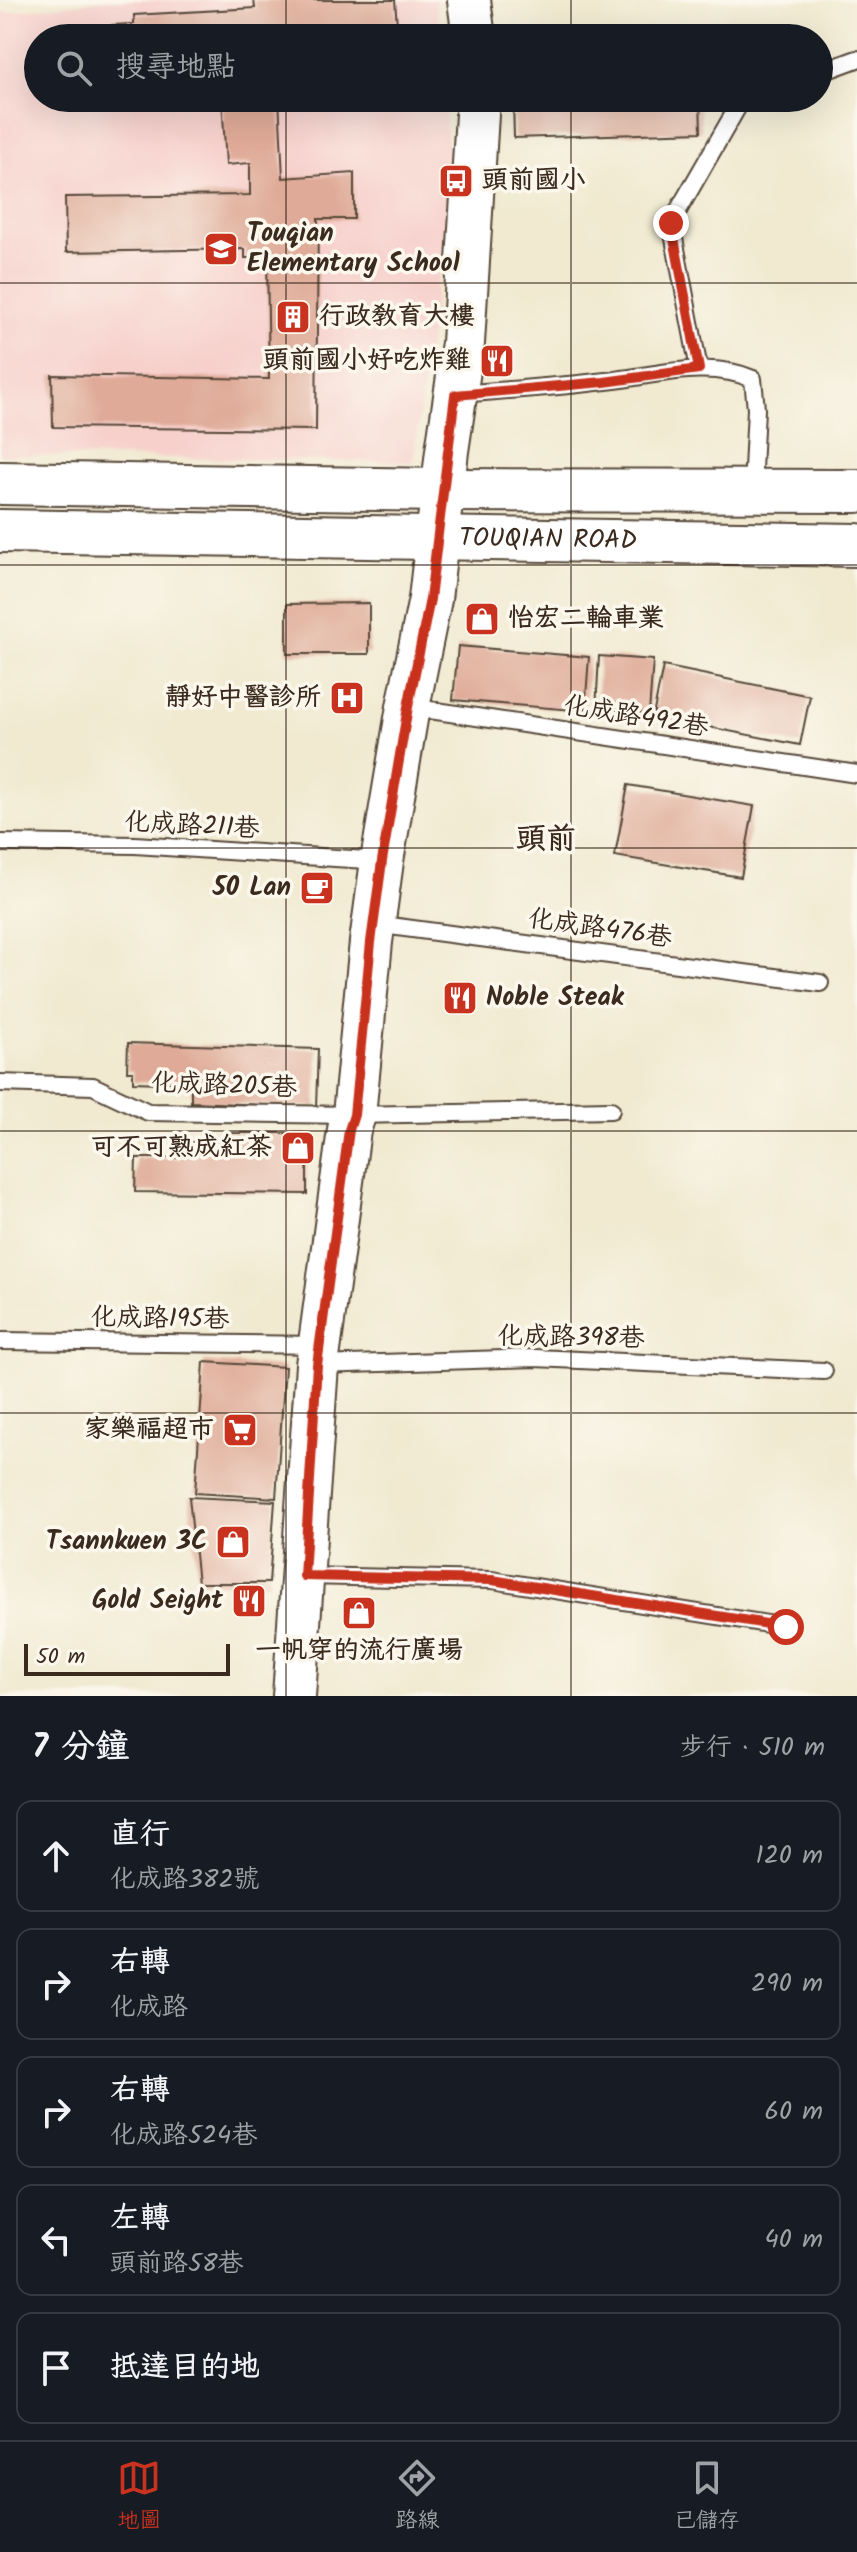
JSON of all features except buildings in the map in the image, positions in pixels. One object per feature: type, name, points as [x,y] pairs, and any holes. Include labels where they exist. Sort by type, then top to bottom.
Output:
[{"type":"street","points":[[469,0],[472,24]]},
{"type":"street","points":[[294,1696],[318,1355],[349,1130],[354,1115],[382,861],[430,599],[463,343],[477,112]]},
{"type":"street","name":"TOUQIAN ROAD","points":[[0,483],[442,490],[857,491]]},
{"type":"street","name":"TOUQIAN ROAD","points":[[0,531],[857,545]]},
{"type":"lane","points":[[833,68],[857,59]]},
{"type":"lane","points":[[699,369],[671,223],[735,112]]},
{"type":"lane","points":[[455,395],[604,382],[699,369],[738,372],[753,379],[756,409],[752,491]]},
{"type":"lane","name":"化成路492巷","points":[[408,707],[857,774]]},
{"type":"lane","name":"化成路211巷","points":[[0,843],[135,845],[382,861]]},
{"type":"lane","name":"化成路476巷","points":[[374,923],[820,983]]},
{"type":"lane","name":"化成路205巷","points":[[0,1083],[93,1086],[148,1112],[354,1115],[611,1110]]},
{"type":"lane","name":"化成路195巷","points":[[0,1341],[318,1355]]},
{"type":"lane","name":"化成路398巷","points":[[318,1355],[535,1358],[824,1371]]},
{"type":"lane","points":[[304,1576],[492,1580],[786,1627]]},
{"type":"shaded area","name":"Touqian Elementary School","points":[[109,0],[436,0],[438,24],[24,24],[24,112],[445,112],[451,183],[413,462],[0,455],[0,13]]},
{"type":"place","name":"頭前國小","points":[[456,181]]},
{"type":"place","name":"Touqian Elementary School","points":[[221,249]]},
{"type":"place","name":"行政教育大樓","points":[[293,317]]},
{"type":"place","name":"頭前國小好吃炸雞","points":[[497,361]]},
{"type":"place","name":"怡宏二輪車業","points":[[482,619]]},
{"type":"place","name":"靜好中醫診所","points":[[347,698]]},
{"type":"place","name":"50 Lan","points":[[317,888]]},
{"type":"place","name":"Noble Steak","points":[[460,998]]},
{"type":"place","name":"可不可熟成紅茶","points":[[298,1148]]},
{"type":"place","name":"家樂福超市","points":[[240,1430]]},
{"type":"place","name":"Tsannkuen 3C","points":[[233,1542]]},
{"type":"place","name":"Gold Seight","points":[[249,1601]]},
{"type":"place","name":"一帆穿的流行廣場","points":[[359,1613]]},
{"type":"district","name":"頭前","points":[[546,840]]},
{"type":"route","points":[[671,223],[699,369],[604,382],[455,395],[430,599],[382,861],[354,1115],[349,1130],[319,1345],[304,1576],[492,1580],[786,1627]]}]
